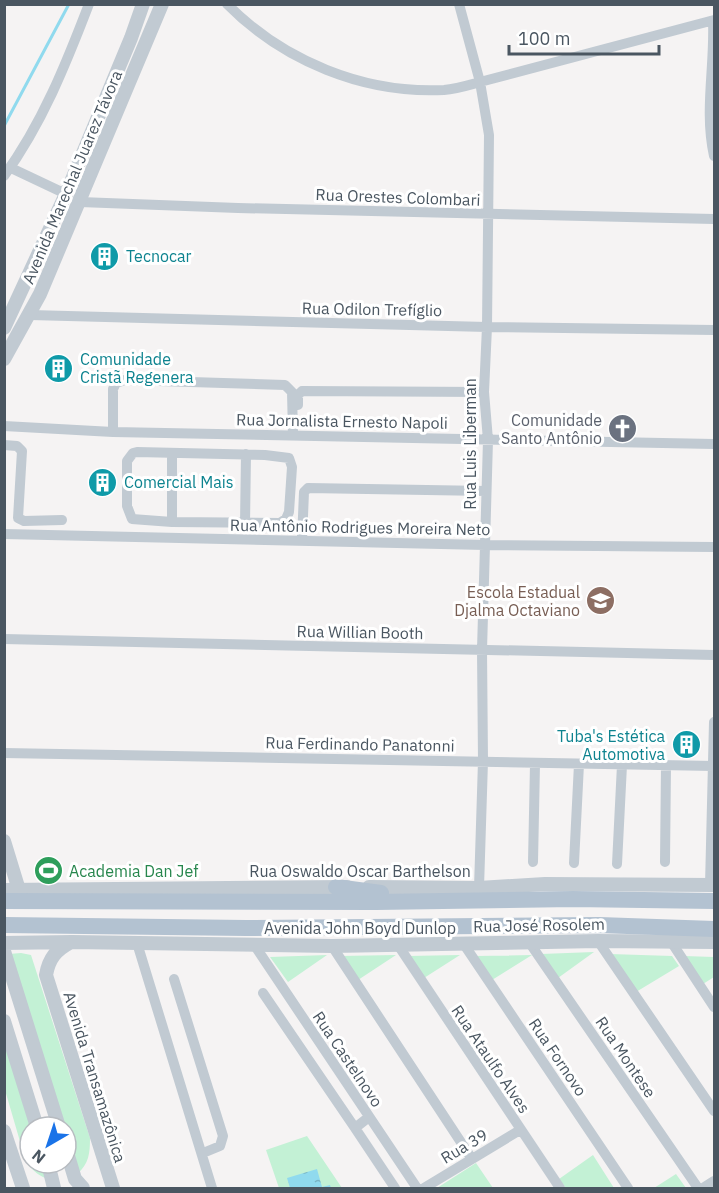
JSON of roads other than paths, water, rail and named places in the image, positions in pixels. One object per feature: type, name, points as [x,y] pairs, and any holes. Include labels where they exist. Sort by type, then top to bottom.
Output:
[{"type":"main road","points":[[336,887],[441,902]]},
{"type":"main road","name":"Avenida John Boyd Dunlop","points":[[4,901],[441,902],[573,899],[713,890]]},
{"type":"main road","name":"Avenida John Boyd Dunlop","points":[[4,925],[246,928],[599,925],[714,929]]},
{"type":"street","points":[[66,194],[8,172],[55,89],[88,4]]},
{"type":"street","name":"Avenida Marechal Juarez Távora","points":[[4,328],[66,194],[143,4]]},
{"type":"street","name":"Avenida Marechal Juarez Távora","points":[[4,359],[30,315],[162,4]]},
{"type":"street","points":[[227,4],[241,19],[277,46],[320,68],[347,76],[417,90],[447,90],[714,21],[712,94],[714,156]]},
{"type":"street","name":"Rua Luis Liberman","points":[[459,4],[480,82],[489,135],[484,392],[488,440],[479,888]]},
{"type":"street","name":"Rua Orestes Colombari","points":[[80,201],[109,204],[714,219]]},
{"type":"street","name":"Rua Odilon Trefíglio","points":[[30,315],[487,327],[714,330]]},
{"type":"street","points":[[113,432],[113,389],[116,383],[125,380],[285,385],[292,392],[296,435]]},
{"type":"street","points":[[296,435],[298,396],[302,391],[484,392]]},
{"type":"street","name":"Rua Jornalista Ernesto Napoli","points":[[4,426],[113,432],[714,444]]},
{"type":"street","points":[[20,426],[22,451],[18,518],[24,521],[62,520]]},
{"type":"street","points":[[4,445],[17,446],[22,451]]},
{"type":"street","points":[[133,453],[172,453],[282,456],[291,460],[289,512],[286,519],[279,523],[245,524],[172,522],[131,518],[127,507],[127,461],[133,453]]},
{"type":"street","points":[[172,453],[172,522]]},
{"type":"street","points":[[245,524],[246,454]]},
{"type":"street","points":[[302,540],[304,492],[309,488],[486,491]]},
{"type":"street","points":[[210,523],[210,538]]},
{"type":"street","name":"Rua Antônio Rodrigues Moreira Neto","points":[[4,534],[485,545],[714,547]]},
{"type":"street","name":"Rua Willian Booth","points":[[4,639],[714,655]]},
{"type":"street","points":[[713,890],[714,722]]},
{"type":"street","name":"Rua Ferdinando Panatonni","points":[[4,753],[714,766]]},
{"type":"street","points":[[533,862],[535,764]]},
{"type":"street","points":[[574,863],[579,764]]},
{"type":"street","points":[[617,864],[622,765]]},
{"type":"street","points":[[665,862],[666,765]]},
{"type":"street","points":[[4,841],[19,890]]},
{"type":"street","name":"Rua Oswaldo Oscar Barthelson","points":[[4,890],[479,888],[545,884],[713,890]]},
{"type":"street","points":[[598,941],[714,1111]]},
{"type":"street","name":"Rua José Rosolem","points":[[4,943],[332,946],[598,941],[714,942]]},
{"type":"street","name":"Avenida Transamazônica","points":[[72,942],[58,949],[52,957],[46,975],[113,1188]]},
{"type":"street","name":"Rua Montese","points":[[529,942],[698,1188]]},
{"type":"street","points":[[138,943],[212,1188]]},
{"type":"street","name":"Rua Fornovo","points":[[463,943],[628,1188]]},
{"type":"street","points":[[672,943],[714,1007]]},
{"type":"street","name":"Rua Ataulfo Alves","points":[[398,945],[560,1188]]},
{"type":"street","name":"Rua Castelnovo","points":[[255,946],[417,1188]]},
{"type":"street","points":[[332,946],[472,1159]]},
{"type":"street","points":[[4,951],[55,1115]]},
{"type":"street","points":[[174,979],[223,1136],[220,1146],[202,1153]]},
{"type":"street","points":[[263,993],[395,1188]]},
{"type":"street","points":[[4,1021],[33,1115]]},
{"type":"street","points":[[355,1128],[369,1117]]},
{"type":"street","name":"Rua 39","points":[[424,1188],[520,1130]]},
{"type":"street","points":[[4,1131],[8,1158],[23,1188]]},
{"type":"street","points":[[74,1175],[83,1188]]},
{"type":"street","points":[[703,1188],[714,1181]]},
{"type":"water","points":[[317,1169],[322,1187],[330,1185],[331,1188],[290,1188],[287,1178]]},
{"type":"waterway","points":[[4,126],[69,4]]},
{"type":"place","name":"Tecnocar","points":[[105,256]]},
{"type":"place","name":"Comunidade Cristã Regenera","points":[[59,368]]},
{"type":"place","name":"Comunidade Santo Antônio","points":[[623,429]]},
{"type":"place","name":"Comercial Mais","points":[[103,482]]},
{"type":"place","name":"Escola Estadual Djalma Octaviano","points":[[601,601]]},
{"type":"place","name":"Tuba's Estética Automotiva","points":[[686,745]]},
{"type":"place","name":"Academia Dan Jef","points":[[48,871]]}]
